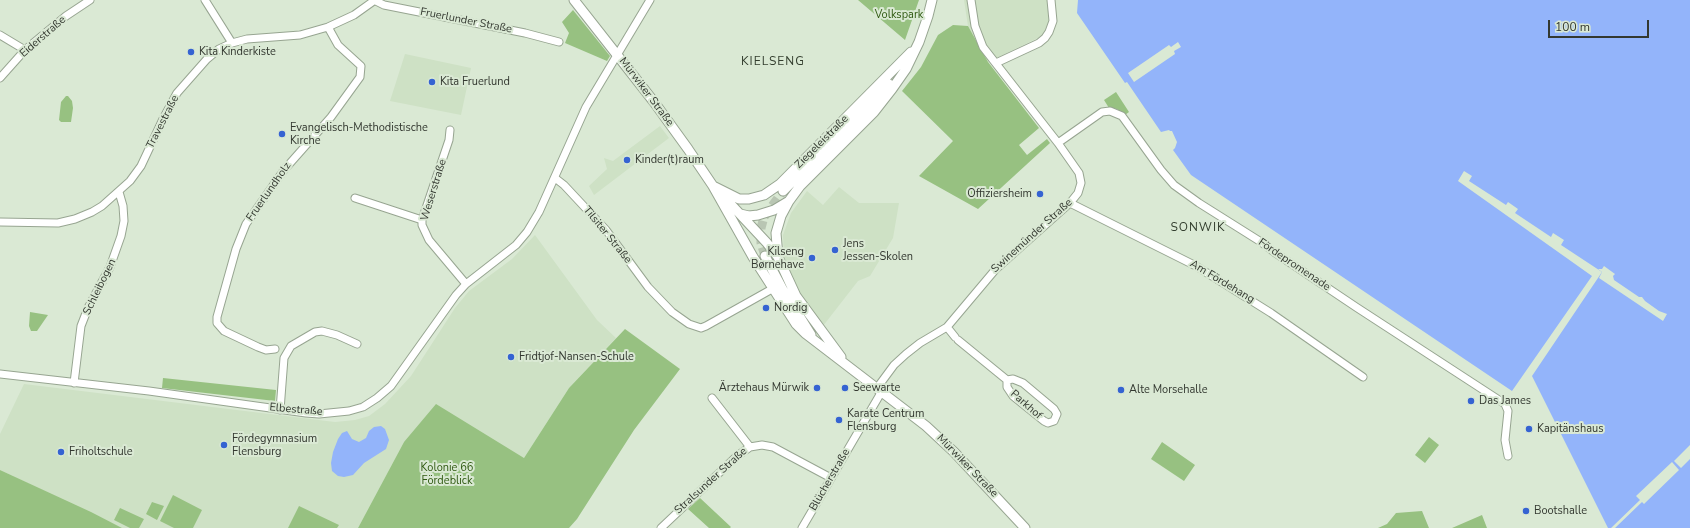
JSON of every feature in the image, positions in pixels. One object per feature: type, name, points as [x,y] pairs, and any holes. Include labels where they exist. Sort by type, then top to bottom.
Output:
[{"type":"street","name":"Eiderstraße","points":[[0,78],[25,50],[66,16],[90,0]]},
{"type":"street","points":[[205,0],[232,43]]},
{"type":"street","name":"Travestraße","points":[[0,222],[42,224],[58,223],[75,219],[102,206],[130,182],[141,166],[163,119],[182,87],[207,60],[219,50],[232,43],[247,39],[300,35],[328,27],[354,15],[375,0]]},
{"type":"street","name":"Fruerlunder Straße","points":[[375,0],[384,5],[525,33],[559,42]]},
{"type":"street","name":"Mürwiker Straße","points":[[574,0],[674,130],[713,186],[772,289],[796,324],[816,343],[879,389],[942,439],[1025,528]]},
{"type":"street","points":[[555,178],[586,107],[650,0]]},
{"type":"street","name":"Ziegeleistraße","points":[[778,257],[776,232],[781,216],[789,202],[800,186],[874,112],[906,69],[926,22],[932,0]]},
{"type":"street","name":"Swinemünder Straße","points":[[879,389],[894,365],[920,343],[947,327],[994,270],[1070,203],[1078,193],[1081,183],[1079,173],[1058,143],[983,47],[975,26],[972,0]]},
{"type":"street","points":[[996,63],[1045,38],[1053,21],[1051,0]]},
{"type":"street","name":"Fruerlundholz","points":[[275,349],[266,350],[224,331],[218,323],[217,317],[236,249],[246,224],[284,170],[331,117],[360,77],[360,66],[338,45],[328,27]]},
{"type":"street","points":[[0,35],[25,50]]},
{"type":"street","name":"Ziegeleistraße","points":[[713,186],[739,199],[749,199],[764,195],[780,184],[916,47]]},
{"type":"street","name":"Ziegeleistraße","points":[[783,191],[883,90],[916,47]]},
{"type":"street","name":"Fördepromenade","points":[[1058,143],[1102,112],[1110,111],[1122,116],[1161,170],[1174,185],[1356,307],[1505,404],[1508,410],[1505,440],[1508,456]]},
{"type":"street","name":"Weserstraße","points":[[450,130],[449,140],[422,220],[429,240],[466,284]]},
{"type":"street","name":"Elbestraße","points":[[0,374],[74,382],[280,410],[320,414],[350,411],[377,398],[391,386],[456,295],[466,284],[505,254],[527,232],[540,212],[555,178]]},
{"type":"street","name":"Tilsiter Straße","points":[[555,178],[564,185],[606,230],[648,287],[672,312],[689,324],[701,328],[706,326],[772,289]]},
{"type":"street","name":"Mürwiker Straße","points":[[713,186],[778,257],[796,296],[847,365]]},
{"type":"street","name":"Schleibogen","points":[[74,382],[82,326],[91,302],[110,267],[121,236],[124,221],[123,206],[119,192]]},
{"type":"street","name":"Ziegeleistraße","points":[[719,196],[727,206],[739,213],[749,216],[758,216],[789,202]]},
{"type":"street","points":[[355,198],[422,220]]},
{"type":"street","name":"Am Fördehang","points":[[1070,203],[1196,266],[1266,309],[1363,377]]},
{"type":"street","points":[[765,256],[782,290],[816,343]]},
{"type":"street","name":"Parkhof","points":[[947,327],[956,338],[1007,380],[1013,379],[1024,384],[1054,410],[1057,414],[1054,421],[1048,423],[1044,421],[1013,396],[1007,387],[1007,380]]},
{"type":"street","points":[[280,410],[284,358],[291,346],[315,332],[322,331],[337,335],[356,344]]},
{"type":"street","name":"Blücherstraße","points":[[802,528],[879,389]]},
{"type":"street","points":[[712,398],[750,447]]},
{"type":"street","name":"Stralsunder Straße","points":[[661,528],[736,456],[750,447],[762,445],[773,447],[831,478]]},
{"type":"shaded area","points":[[964,0],[1048,0],[1049,23],[1047,30],[1042,36],[988,62],[968,26]]},
{"type":"shaded area","name":"Kita Fruerlund","points":[[405,54],[471,68],[461,115],[390,101]]},
{"type":"shaded area","name":"Kinder(t)raum","points":[[660,126],[669,138],[594,195],[589,186],[607,169],[604,158],[613,161]]},
{"type":"shaded area","name":"Jens Jessen-Skolen","points":[[839,187],[859,203],[899,203],[893,238],[870,276],[858,281],[823,326],[803,300],[784,262],[783,235],[791,213],[807,191],[823,205]]},
{"type":"shaded area","points":[[535,235],[597,320],[616,338],[569,388],[524,458],[404,442],[358,528],[122,528],[0,470],[0,434],[24,384],[335,422],[355,420],[369,416],[385,404],[411,376],[455,308],[469,291],[512,259]]},
{"type":"green space","name":"Volkspark","points":[[858,0],[919,0],[905,40]]},
{"type":"green space","points":[[573,10],[610,56],[607,61],[565,43],[569,33],[562,22]]},
{"type":"green space","points":[[953,25],[968,26],[988,62],[1039,128],[1019,145],[1027,155],[1047,139],[1050,143],[978,209],[919,176],[953,141],[902,91],[921,67],[938,35]]},
{"type":"green space","points":[[1116,92],[1129,112],[1125,115],[1117,109],[1109,108],[1104,100]]},
{"type":"green space","points":[[66,96],[68,96],[72,101],[73,108],[71,122],[61,122],[59,120],[61,102]]},
{"type":"green space","points":[[30,312],[48,315],[37,331],[31,331],[29,326]]},
{"type":"green space","name":"Kolonie 66 Fördeblick","points":[[625,329],[680,369],[634,430],[577,519],[569,528],[358,528],[404,442],[436,404],[524,458],[569,388]]},
{"type":"green space","points":[[163,378],[276,390],[275,401],[162,388]]},
{"type":"green space","points":[[1429,437],[1439,445],[1425,463],[1415,455]]},
{"type":"green space","points":[[1162,442],[1195,465],[1184,481],[1151,459]]},
{"type":"green space","points":[[0,470],[91,512],[122,528],[0,528]]},
{"type":"green space","points":[[173,495],[202,510],[193,528],[174,528],[160,521]]},
{"type":"green space","points":[[700,498],[731,527],[709,528],[688,509]]},
{"type":"green space","points":[[152,502],[164,506],[157,520],[146,514]]},
{"type":"green space","points":[[299,506],[339,525],[337,528],[288,528]]},
{"type":"green space","points":[[120,508],[144,519],[139,528],[130,528],[114,520]]},
{"type":"green space","points":[[1422,511],[1429,528],[1378,528],[1387,524],[1396,513]]},
{"type":"green space","points":[[1482,515],[1487,528],[1452,528]]},
{"type":"water","points":[[1078,0],[1690,0],[1690,528],[1608,528],[1532,376],[1602,272],[1561,245],[1564,240],[1553,233],[1551,237],[1515,213],[1518,209],[1508,202],[1506,205],[1469,181],[1472,176],[1464,171],[1458,181],[1592,276],[1512,391],[1191,175],[1173,150],[1177,142],[1172,131],[1169,130],[1161,132],[1127,82],[1125,83],[1077,13]]},
{"type":"water","points":[[381,426],[385,429],[389,440],[386,449],[364,463],[353,475],[344,477],[338,476],[332,471],[331,463],[333,452],[342,433],[347,431],[352,439],[359,442],[366,438],[369,431],[374,427]]},
{"type":"pier","points":[[1178,42],[1181,47],[1174,51],[1175,54],[1134,82],[1128,73],[1169,45],[1171,47]]},
{"type":"pier","points":[[1604,266],[1615,274],[1613,276],[1614,280],[1639,297],[1642,297],[1659,311],[1667,314],[1663,321],[1599,278],[1602,272],[1598,269],[1602,269]]},
{"type":"pier","points":[[1690,445],[1690,459],[1681,468],[1674,461]]},
{"type":"pier","points":[[1672,462],[1679,470],[1644,504],[1642,502],[1615,528],[1611,528],[1640,500],[1636,496]]},
{"type":"tunnel","points":[[765,256],[761,243],[761,228],[764,217],[783,191]]},
{"type":"place","name":"Kita Kinderkiste","points":[[191,52]]},
{"type":"place","name":"Kita Fruerlund","points":[[432,82]]},
{"type":"place","name":"Evangelisch-Methodistische Kirche","points":[[282,134]]},
{"type":"place","name":"Kinder(t)raum","points":[[627,160]]},
{"type":"place","name":"Offiziersheim","points":[[1040,194]]},
{"type":"place","name":"Jens Jessen-Skolen","points":[[835,250]]},
{"type":"place","name":"Kilseng Børnehave","points":[[812,258]]},
{"type":"place","name":"Nordig","points":[[766,308]]},
{"type":"place","name":"Fridtjof-Nansen-Schule","points":[[511,357]]},
{"type":"place","name":"Ärztehaus Mürwik","points":[[817,388]]},
{"type":"place","name":"Seewarte","points":[[845,388]]},
{"type":"place","name":"Alte Morsehalle","points":[[1121,390]]},
{"type":"place","name":"Das James","points":[[1471,401]]},
{"type":"place","name":"Karate Centrum Flensburg","points":[[839,420]]},
{"type":"place","name":"Kapitänshaus","points":[[1529,429]]},
{"type":"place","name":"Fördegymnasium Flensburg","points":[[224,445]]},
{"type":"place","name":"Friholtschule","points":[[61,452]]},
{"type":"place","name":"Bootshalle","points":[[1526,511]]},
{"type":"district","name":"KIELSENG","points":[[773,62]]},
{"type":"district","name":"SONWIK","points":[[1198,228]]}]
